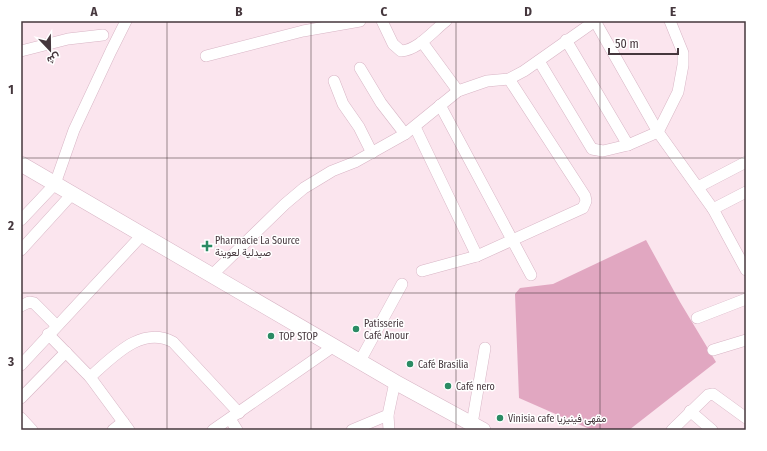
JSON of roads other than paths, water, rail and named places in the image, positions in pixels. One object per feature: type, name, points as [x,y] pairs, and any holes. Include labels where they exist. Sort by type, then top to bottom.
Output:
[{"type":"main road","points":[[21,164],[395,382],[478,427]]},
{"type":"street","points":[[21,220],[55,184],[74,130],[126,21]]},
{"type":"street","points":[[206,56],[302,31],[360,21]]},
{"type":"street","points":[[382,21],[393,44],[401,51],[406,51],[422,42],[446,21]]},
{"type":"street","points":[[212,275],[285,204],[304,188],[332,171],[372,153],[405,134],[458,91],[487,81],[508,79],[539,61],[566,40],[595,21],[658,132],[698,187],[746,270]]},
{"type":"street","points":[[539,61],[592,149],[603,151],[628,145],[658,132],[678,92],[684,65],[683,53],[670,21]]},
{"type":"street","points":[[21,51],[68,39],[103,35]]},
{"type":"street","points":[[566,40],[628,145]]},
{"type":"street","points":[[422,42],[458,91]]},
{"type":"street","points":[[360,68],[381,103],[405,134]]},
{"type":"street","points":[[422,271],[477,256],[583,208],[586,201],[586,196],[508,79]]},
{"type":"street","points":[[334,81],[343,104],[359,127],[372,153]]},
{"type":"street","points":[[440,105],[531,275]]},
{"type":"street","points":[[415,127],[477,256]]},
{"type":"street","points":[[698,187],[746,162]]},
{"type":"street","points":[[712,209],[746,192]]},
{"type":"street","points":[[21,250],[72,194]]},
{"type":"street","points":[[21,365],[56,325],[142,235]]},
{"type":"street","points":[[360,361],[402,284]]},
{"type":"street","points":[[697,318],[746,299]]},
{"type":"street","points":[[21,306],[29,302],[34,303],[56,325]]},
{"type":"street","points":[[48,334],[90,377],[126,426],[113,430]]},
{"type":"street","points":[[90,377],[128,345],[155,337],[165,338],[173,342],[234,416],[237,430]]},
{"type":"street","points":[[712,350],[746,340]]},
{"type":"street","points":[[213,430],[334,346]]},
{"type":"street","points":[[478,427],[485,348]]},
{"type":"street","points":[[21,398],[66,352]]},
{"type":"street","points":[[389,430],[388,415],[395,382]]},
{"type":"street","points":[[672,430],[708,395],[713,394],[746,418]]},
{"type":"street","points":[[690,412],[712,430]]},
{"type":"street","points":[[352,430],[388,415]]},
{"type":"street","points":[[21,418],[32,430]]},
{"type":"place","name":"Pharmacie La Source صيدلية لعوينة","points":[[207,246]]},
{"type":"place","name":"Patisserie Café Anour","points":[[356,329]]},
{"type":"place","name":"TOP STOP","points":[[271,336]]},
{"type":"place","name":"Café Brasilia","points":[[410,364]]},
{"type":"place","name":"Café nero","points":[[448,386]]},
{"type":"place","name":"Vinisia cafe مقهى فينيزيا","points":[[500,418]]}]
